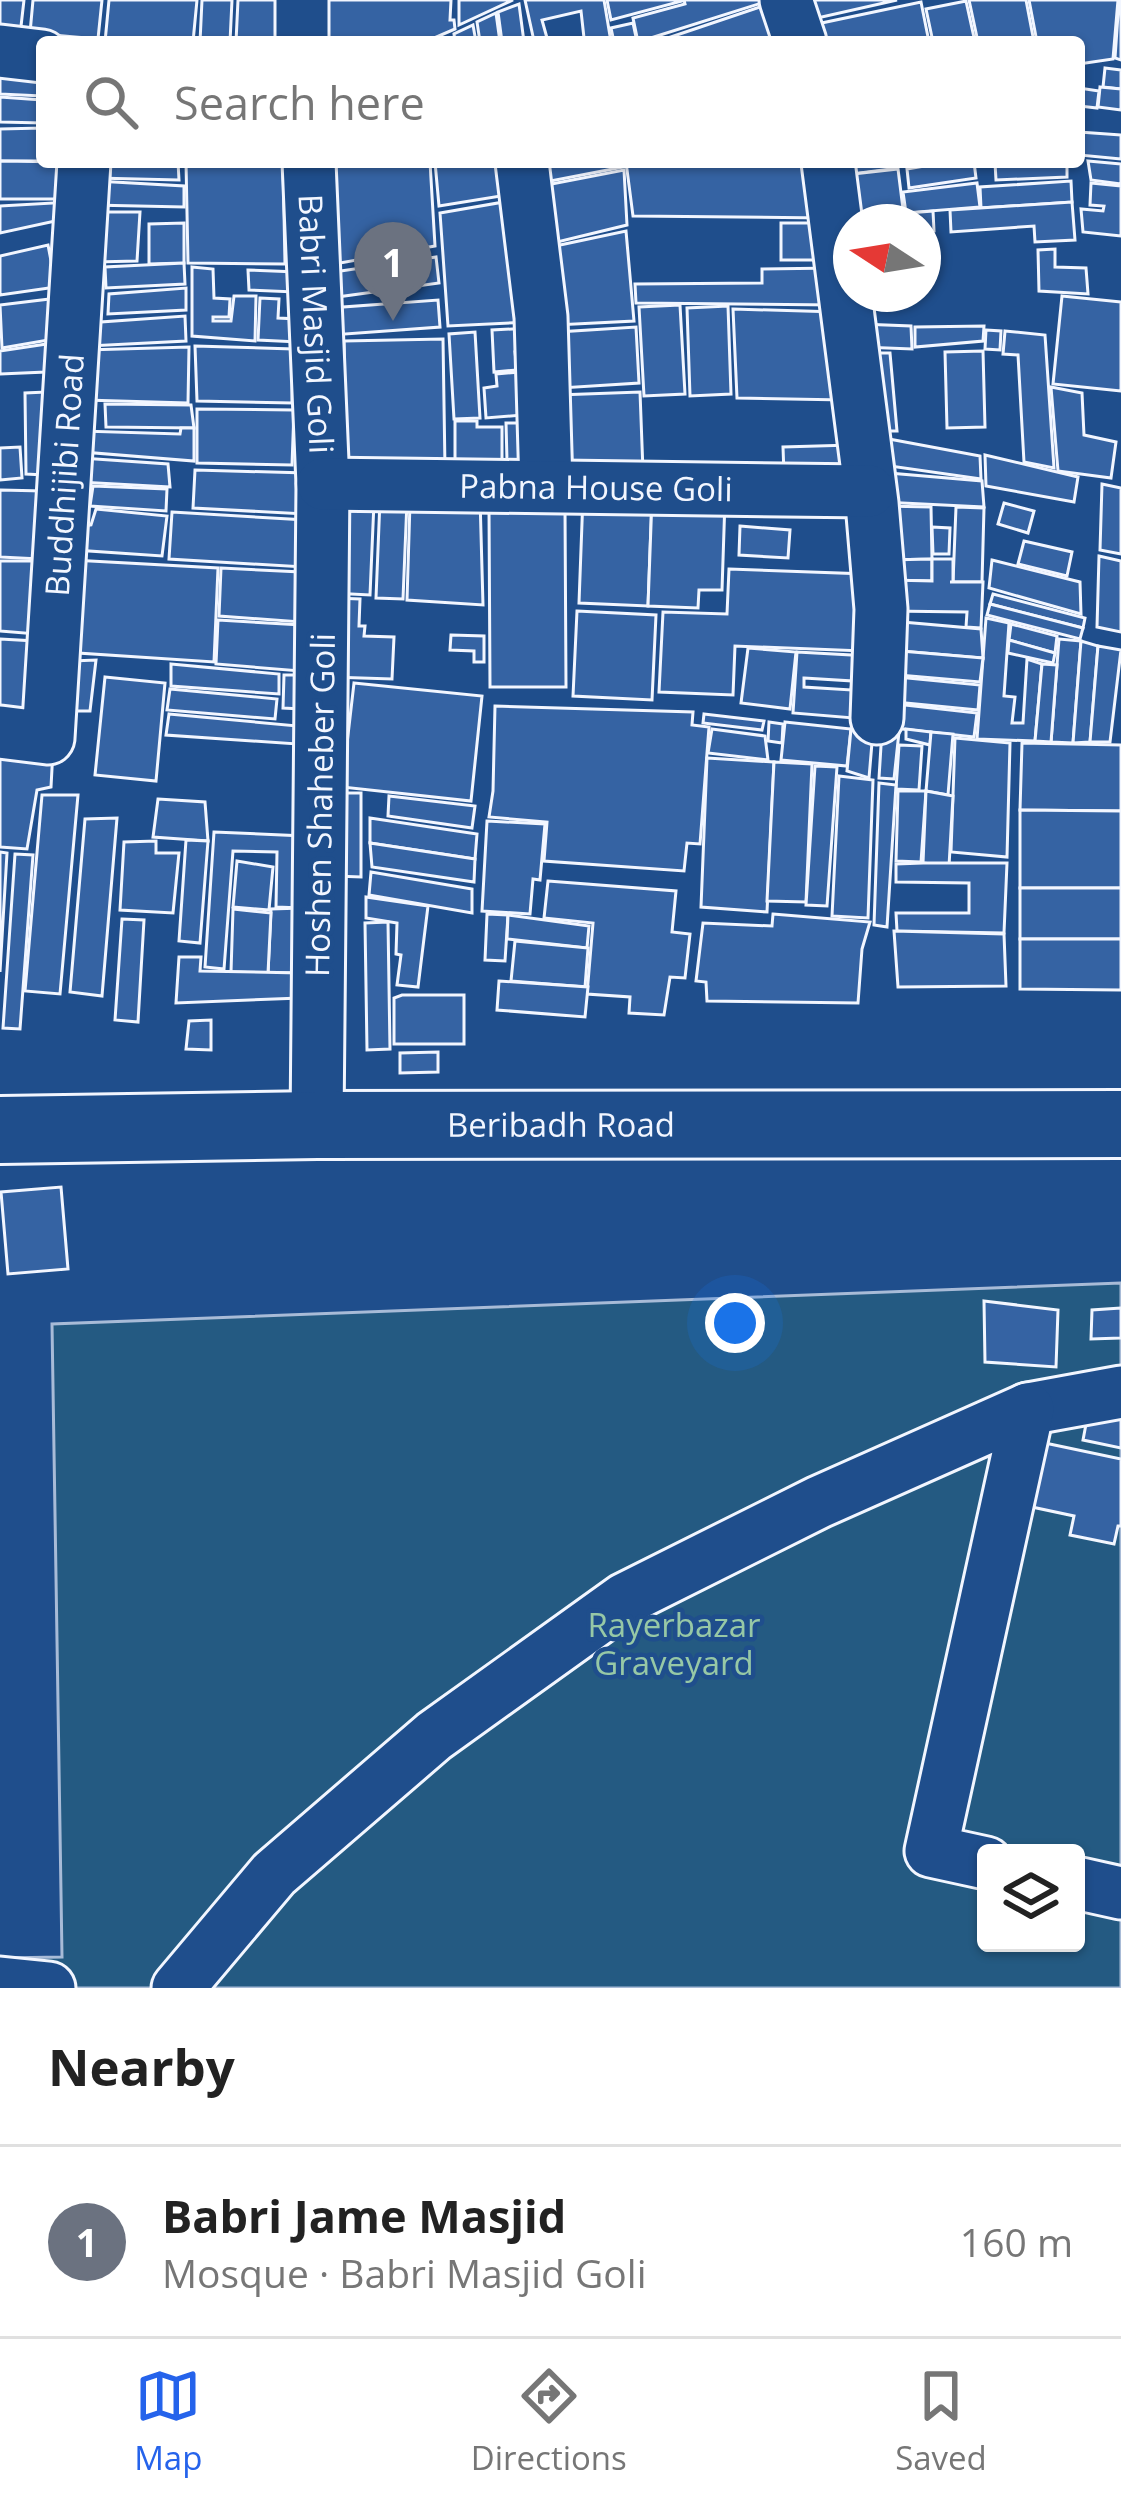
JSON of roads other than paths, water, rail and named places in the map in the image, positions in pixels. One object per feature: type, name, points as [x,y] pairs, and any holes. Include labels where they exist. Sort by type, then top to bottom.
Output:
[{"type":"highway","name":"Beribadh Road","points":[[0,1130],[1121,1124]]},
{"type":"street","points":[[302,0],[302,36]]},
{"type":"street","points":[[786,0],[798,36]]},
{"type":"street","points":[[0,51],[36,55]]},
{"type":"street","name":"Buddhijibi Road","points":[[0,732],[48,738],[84,168]]},
{"type":"street","name":"Babri Masjid Goli","points":[[309,168],[323,484]]},
{"type":"street","points":[[523,168],[541,317],[546,486]]},
{"type":"street","points":[[829,168],[881,609],[877,718]]},
{"type":"street","name":"Pabna House Goli","points":[[323,484],[868,491]]},
{"type":"street","name":"Hoshen Shaheber Goli","points":[[316,1125],[323,484]]},
{"type":"street","points":[[178,1988],[274,1874],[434,1736],[625,1598],[819,1502],[1028,1408],[1121,1392]]},
{"type":"street","points":[[977,1861],[931,1851],[1028,1408]]},
{"type":"street","points":[[1085,1885],[1121,1893]]},
{"type":"street","points":[[0,1983],[50,1988]]},
{"type":"place","name":"Babri Jame Masjid","points":[[393,321]]},
{"type":"park label","name":"Rayerbazar Graveyard","points":[[674,1644]]}]
